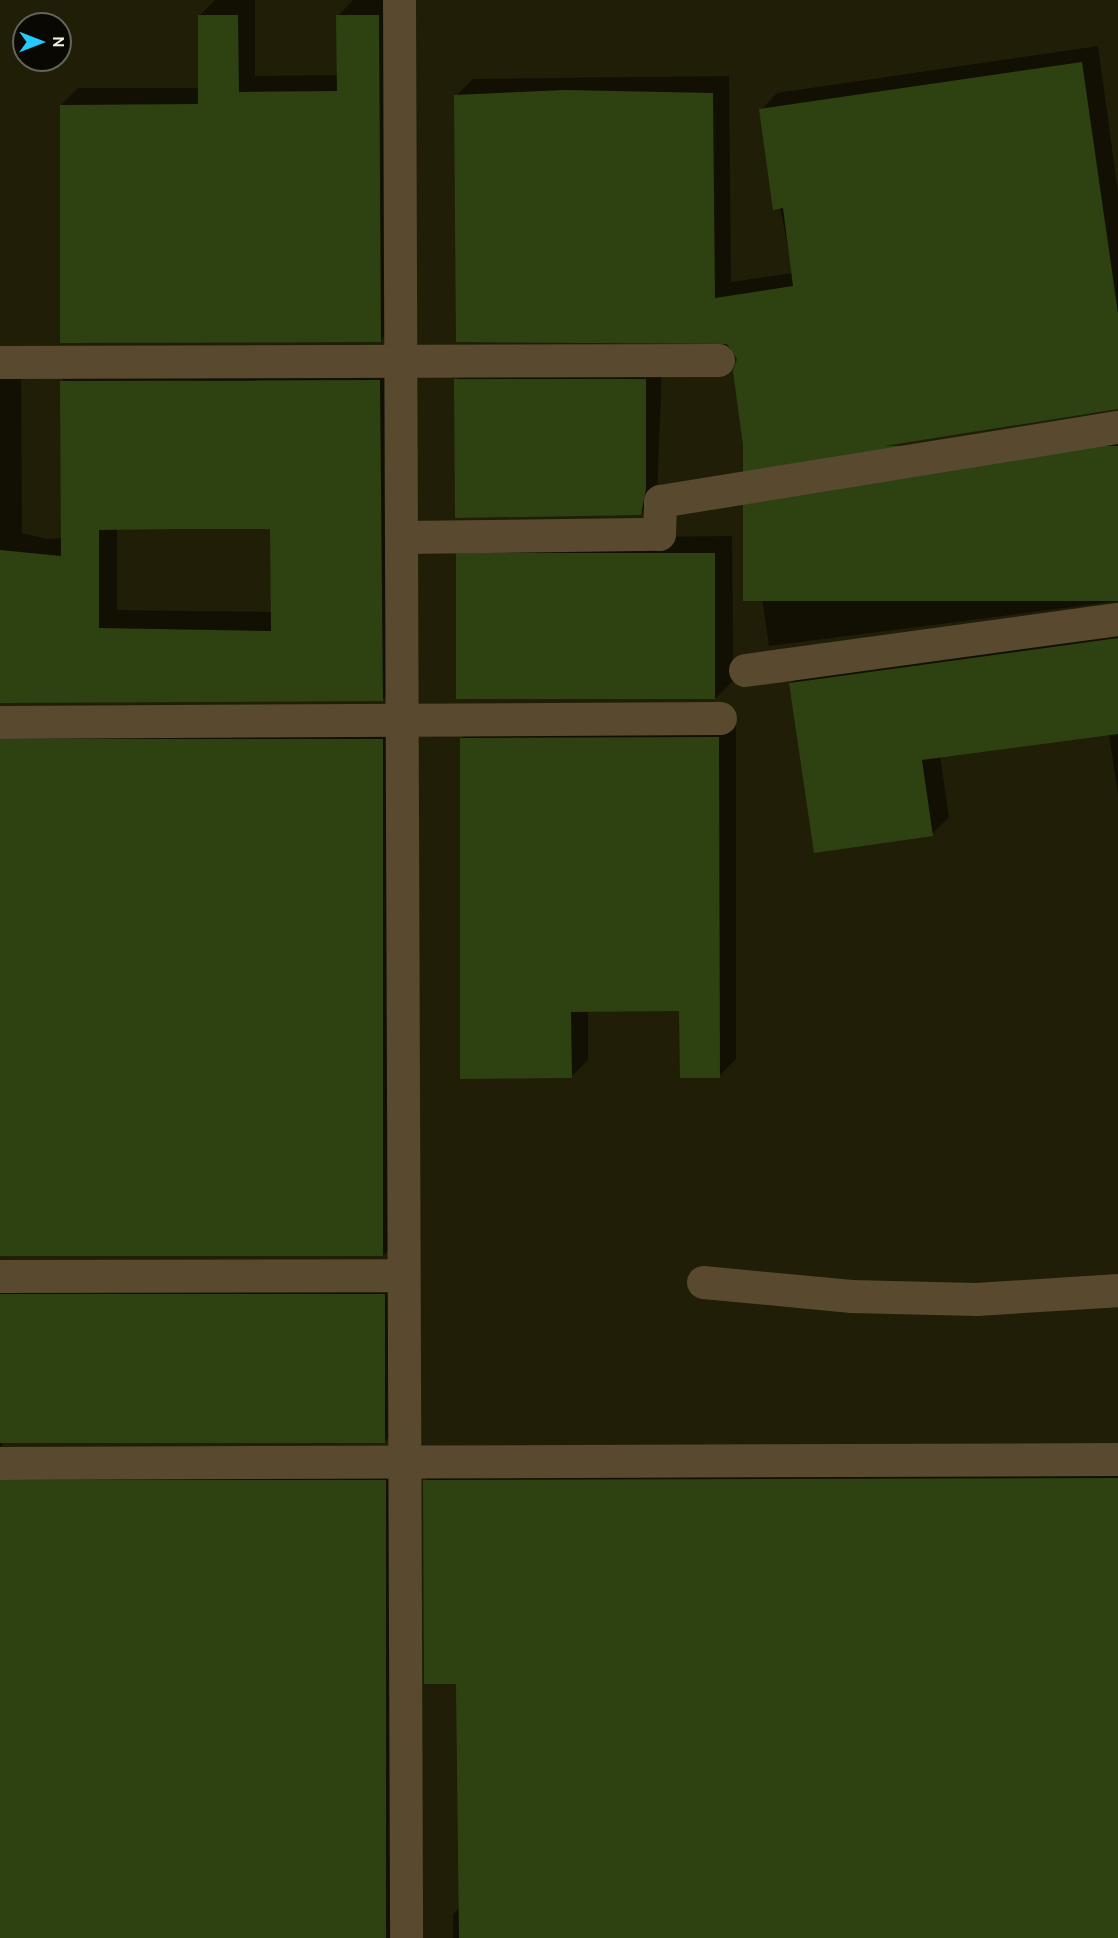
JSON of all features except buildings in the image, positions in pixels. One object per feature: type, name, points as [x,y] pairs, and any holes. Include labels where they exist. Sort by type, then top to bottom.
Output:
[{"type":"street","points":[[399,0],[406,1938]]},
{"type":"street","points":[[0,362],[718,360]]},
{"type":"street","points":[[401,537],[659,534],[660,501],[1118,427]]},
{"type":"street","points":[[746,670],[1118,619]]},
{"type":"street","points":[[0,722],[720,718]]},
{"type":"street","points":[[0,1276],[403,1275]]},
{"type":"street","points":[[703,1282],[851,1296],[976,1299],[1118,1290]]},
{"type":"street","points":[[0,1462],[1118,1459]]}]
